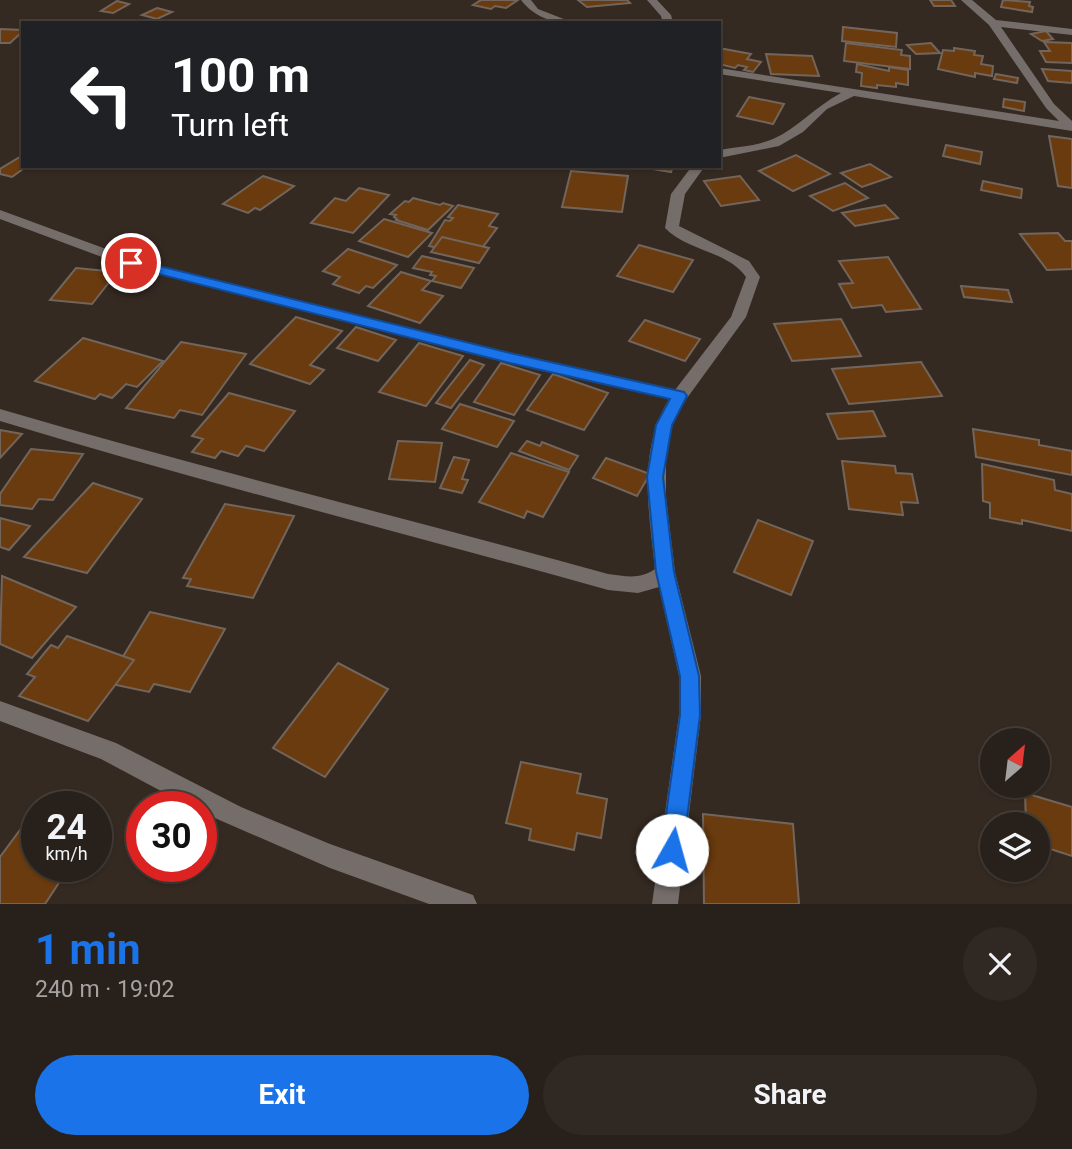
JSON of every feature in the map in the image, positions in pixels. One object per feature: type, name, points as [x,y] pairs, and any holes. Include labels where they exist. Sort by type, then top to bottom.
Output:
[{"type":"street","points":[[526,0],[535,11],[563,21]]},
{"type":"street","points":[[652,0],[666,15],[668,21]]},
{"type":"street","points":[[966,0],[993,23],[1051,106],[1071,127]]},
{"type":"street","points":[[993,23],[1072,32]]},
{"type":"street","points":[[721,71],[1071,127]]},
{"type":"street","points":[[721,154],[775,143],[799,129],[823,107],[850,93]]},
{"type":"street","points":[[665,904],[690,715],[690,676],[665,572],[655,477],[664,425],[679,396],[725,339],[751,292],[753,277],[744,264],[702,246],[672,229],[673,201],[682,184],[697,168]]},
{"type":"street","points":[[0,214],[131,263],[510,358],[679,396]]},
{"type":"street","points":[[0,415],[148,459],[345,509],[608,582],[638,586],[655,582],[665,572]]},
{"type":"street","points":[[0,711],[108,751],[233,816],[330,856],[464,904]]},
{"type":"building","points":[[481,0],[518,0],[506,8],[495,6],[491,9],[473,5]]},
{"type":"building","points":[[578,0],[627,0],[630,3],[587,7]]},
{"type":"building","points":[[930,0],[951,0],[955,6],[934,6]]},
{"type":"building","points":[[1003,0],[1030,2],[1032,12],[1001,7]]},
{"type":"building","points":[[117,1],[129,4],[113,13],[101,11]]},
{"type":"building","points":[[157,8],[172,12],[157,19],[142,15]]},
{"type":"building","points":[[843,27],[897,33],[896,47],[842,41]]},
{"type":"building","points":[[0,29],[21,30],[10,43],[0,43]]},
{"type":"building","points":[[1046,31],[1053,39],[1042,41],[1031,34]]},
{"type":"building","points":[[1044,42],[1072,43],[1072,63],[1046,62],[1040,51],[1050,51]]},
{"type":"building","points":[[846,43],[902,50],[901,55],[910,56],[910,69],[844,61]]},
{"type":"building","points":[[931,43],[940,53],[916,54],[907,45]]},
{"type":"building","points":[[721,48],[751,54],[747,59],[761,62],[753,72],[738,65],[735,68],[721,64]]},
{"type":"building","points":[[954,48],[975,51],[974,55],[983,56],[981,64],[993,66],[992,76],[975,73],[975,77],[938,69],[943,50],[954,51]]},
{"type":"building","points":[[766,54],[812,56],[819,76],[771,74]]},
{"type":"building","points":[[857,64],[889,71],[889,67],[908,70],[908,85],[896,83],[896,87],[877,85],[877,88],[861,86],[862,73],[856,72]]},
{"type":"building","points":[[1042,69],[1072,71],[1072,83],[1048,81]]},
{"type":"building","points":[[996,74],[1018,78],[1017,83],[994,79]]},
{"type":"building","points":[[749,97],[784,104],[773,124],[737,116]]},
{"type":"building","points":[[1004,99],[1025,102],[1024,111],[1003,107]]},
{"type":"building","points":[[1049,136],[1072,139],[1072,188],[1058,186]]},
{"type":"building","points":[[946,145],[982,152],[980,164],[943,156]]},
{"type":"building","points":[[796,155],[830,174],[793,191],[759,171]]},
{"type":"building","points":[[21,156],[21,168],[24,168],[12,177],[0,174],[0,169]]},
{"type":"building","points":[[870,164],[891,177],[862,187],[841,173]]},
{"type":"building","points":[[647,168],[672,168],[671,172]]},
{"type":"building","points":[[571,171],[628,176],[622,212],[562,207]]},
{"type":"building","points":[[263,176],[294,186],[260,210],[255,208],[248,213],[223,204]]},
{"type":"building","points":[[740,176],[759,200],[721,206],[704,181]]},
{"type":"building","points":[[983,181],[1022,189],[1021,198],[981,190]]},
{"type":"building","points":[[845,183],[868,198],[833,211],[810,196]]},
{"type":"building","points":[[359,188],[389,195],[353,233],[311,223],[335,198],[346,201]]},
{"type":"building","points":[[413,198],[453,206],[428,230],[396,220],[396,215],[390,214],[405,201],[409,202]]},
{"type":"building","points":[[458,205],[498,214],[489,226],[497,228],[479,252],[453,245],[448,250],[429,246],[445,220],[450,221],[453,218],[448,217]]},
{"type":"building","points":[[885,205],[898,218],[855,226],[842,213]]},
{"type":"building","points":[[384,219],[432,233],[408,257],[359,241]]},
{"type":"building","points":[[1058,233],[1065,241],[1072,241],[1072,269],[1047,270],[1020,234]]},
{"type":"building","points":[[442,237],[489,248],[479,263],[431,252]]},
{"type":"building","points":[[639,245],[693,260],[673,292],[617,276]]},
{"type":"building","points":[[348,249],[397,265],[373,288],[366,286],[359,293],[333,284],[340,277],[323,271]]},
{"type":"building","points":[[422,256],[474,268],[461,288],[432,281],[436,276],[430,275],[432,272],[413,268]]},
{"type":"building","points":[[888,257],[921,309],[886,312],[882,305],[852,308],[839,284],[853,283],[839,261]]},
{"type":"building","points":[[76,268],[117,272],[92,304],[50,300]]},
{"type":"building","points":[[401,272],[431,281],[422,290],[443,296],[420,323],[368,306]]},
{"type":"building","points":[[961,286],[1008,290],[1012,302],[964,297]]},
{"type":"building","points":[[296,317],[342,331],[310,365],[324,370],[310,384],[250,364]]},
{"type":"building","points":[[841,319],[861,356],[792,361],[774,324]]},
{"type":"building","points":[[645,320],[700,339],[685,361],[629,341]]},
{"type":"building","points":[[356,327],[396,340],[378,361],[337,348]]},
{"type":"building","points":[[83,338],[163,361],[137,387],[126,384],[112,398],[100,394],[95,399],[35,381]]},
{"type":"building","points":[[181,342],[246,354],[202,415],[180,410],[174,418],[126,408]]},
{"type":"building","points":[[419,343],[463,356],[426,406],[379,392]]},
{"type":"building","points":[[470,360],[484,365],[451,408],[436,403]]},
{"type":"building","points":[[921,362],[942,396],[849,404],[832,369]]},
{"type":"building","points":[[501,363],[540,375],[514,415],[474,402]]},
{"type":"building","points":[[553,374],[608,393],[584,430],[527,410]]},
{"type":"building","points":[[229,393],[295,411],[264,451],[246,446],[238,456],[221,451],[215,458],[192,452],[203,439],[192,436]]},
{"type":"building","points":[[460,404],[514,421],[497,447],[442,429]]},
{"type":"building","points":[[873,411],[885,436],[838,439],[827,414]]},
{"type":"building","points":[[973,429],[1039,440],[1039,445],[1072,451],[1072,475],[976,457]]},
{"type":"building","points":[[0,430],[22,434],[0,458]]},
{"type":"building","points":[[398,441],[442,443],[435,482],[389,479]]},
{"type":"building","points":[[527,441],[540,446],[542,442],[578,456],[569,470],[519,451]]},
{"type":"building","points":[[31,449],[83,454],[53,500],[39,499],[32,509],[0,505],[0,494]]},
{"type":"building","points":[[511,453],[569,472],[543,517],[527,511],[524,518],[479,502]]},
{"type":"building","points":[[454,457],[469,460],[462,479],[468,480],[462,493],[440,488]]},
{"type":"building","points":[[606,458],[650,474],[637,496],[593,478]]},
{"type":"building","points":[[842,461],[895,466],[896,473],[912,474],[918,503],[901,502],[903,515],[849,509]]},
{"type":"building","points":[[982,464],[1054,480],[1055,490],[1072,494],[1072,531],[1022,520],[1022,524],[990,518],[990,503],[983,501]]},
{"type":"building","points":[[93,483],[142,499],[87,573],[24,557]]},
{"type":"building","points":[[225,504],[294,516],[253,598],[187,586],[191,579],[183,578]]},
{"type":"building","points":[[0,518],[30,526],[9,550],[0,547]]},
{"type":"building","points":[[758,520],[813,541],[791,595],[734,572]]},
{"type":"building","points":[[2,576],[76,607],[32,658],[0,644]]},
{"type":"building","points":[[150,612],[225,629],[190,692],[154,684],[149,692],[107,683]]},
{"type":"building","points":[[67,636],[134,660],[88,721],[19,696],[35,677],[27,674],[51,645],[58,648]]},
{"type":"building","points":[[338,663],[388,689],[325,777],[273,748]]},
{"type":"building","points":[[521,762],[581,774],[577,793],[607,799],[601,838],[577,833],[574,850],[529,840],[531,829],[506,823]]},
{"type":"building","points":[[1025,798],[1042,798],[1072,807],[1072,856],[1050,849],[1050,812],[1026,812]]},
{"type":"building","points":[[703,814],[793,824],[799,904],[704,904]]},
{"type":"building","points":[[21,829],[21,882],[59,882],[45,904],[0,904],[0,857]]},
{"type":"route","points":[[131,263],[510,358],[679,396],[664,425],[655,477],[665,572],[690,676],[690,715],[672,850]]}]
